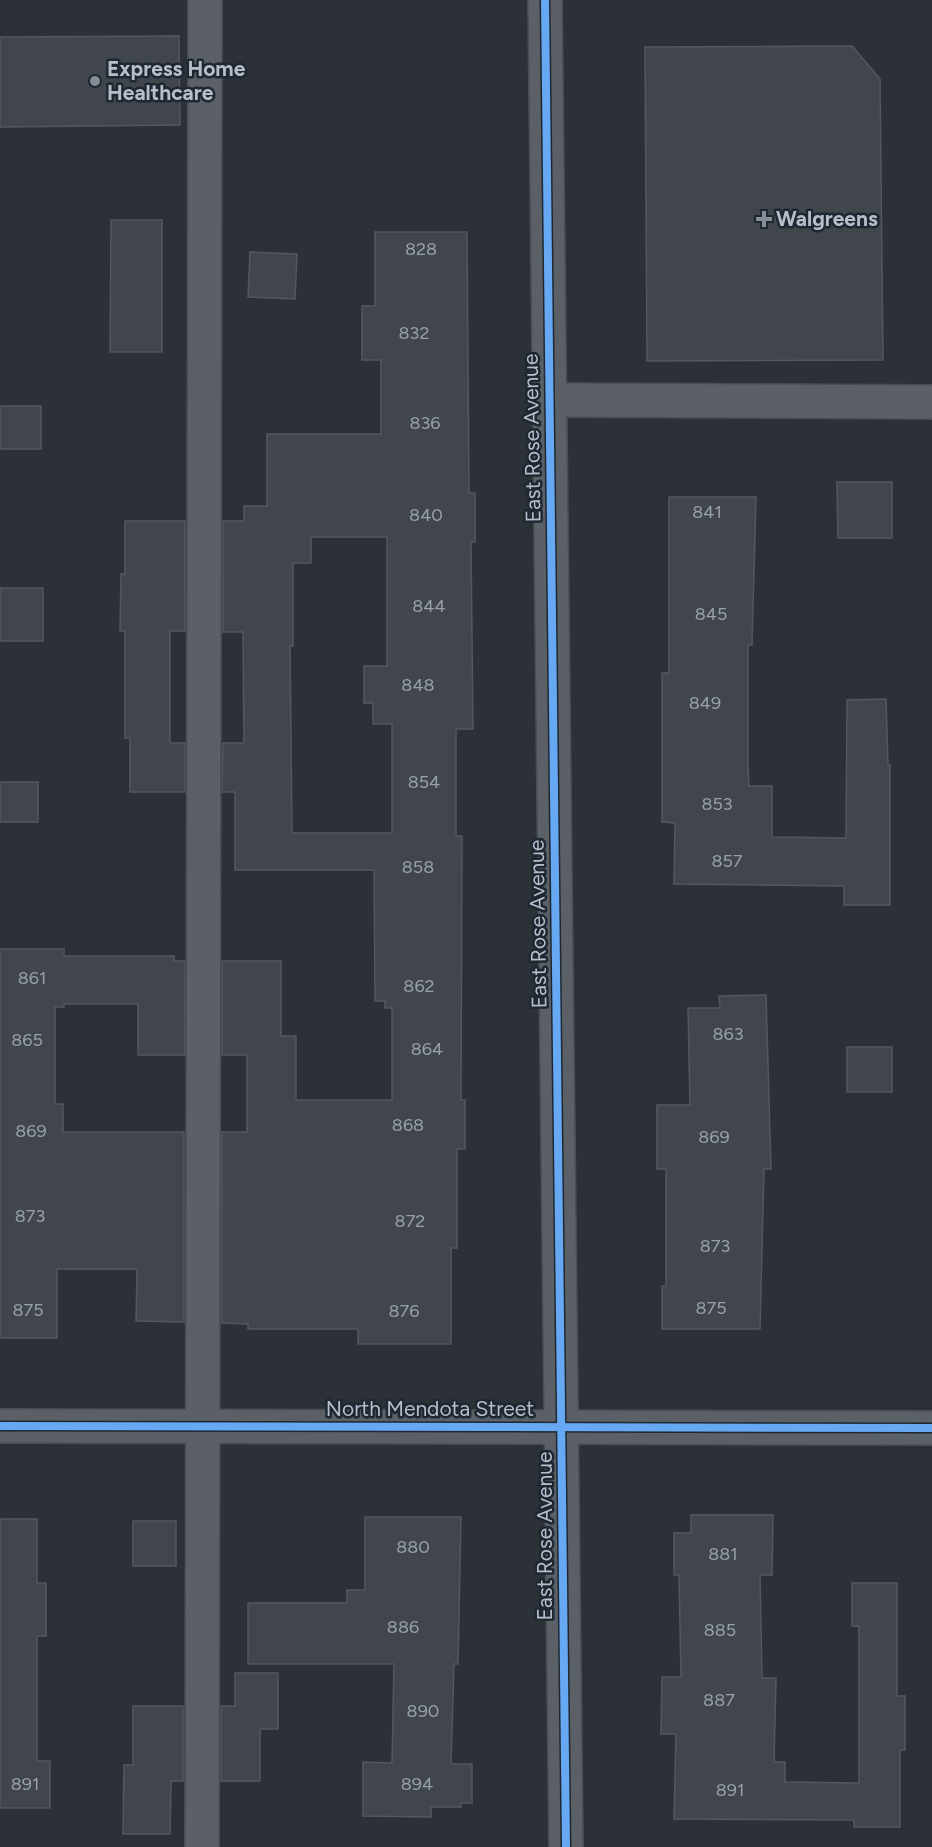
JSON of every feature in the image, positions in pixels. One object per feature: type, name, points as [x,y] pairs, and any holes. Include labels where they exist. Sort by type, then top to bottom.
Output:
[{"type":"street","points":[[202,1847],[205,0]]},
{"type":"street","name":"East Rose Avenue","points":[[545,0],[566,1847]]},
{"type":"street","points":[[550,400],[932,402]]},
{"type":"street","name":"North Mendota Street","points":[[0,1426],[932,1428]]},
{"type":"building","name":"Express Home Healthcare","points":[[179,36],[180,125],[0,127],[0,37]]},
{"type":"building","name":"Walgreens","points":[[852,46],[880,79],[883,360],[647,361],[645,47]]},
{"type":"building","points":[[111,220],[162,220],[162,352],[110,352]]},
{"type":"building","points":[[375,232],[467,232],[469,493],[475,493],[475,542],[471,542],[473,729],[456,729],[456,836],[462,836],[461,1100],[465,1100],[465,1149],[457,1149],[457,1248],[451,1248],[451,1344],[358,1344],[358,1329],[248,1329],[248,1324],[222,1323],[222,1132],[247,1132],[247,1055],[222,1055],[222,961],[281,961],[281,1036],[296,1036],[296,1100],[392,1100],[392,1008],[385,1008],[385,1001],[375,1001],[374,870],[235,870],[235,792],[222,792],[223,743],[244,743],[243,632],[223,632],[223,521],[244,521],[244,506],[267,506],[267,434],[381,434],[381,360],[362,360],[362,306],[375,306]],"holes":[[[311,537],[387,537],[387,666],[364,666],[364,703],[373,703],[373,724],[392,724],[392,833],[292,833],[290,646],[293,646],[293,563],[311,563]]]},
{"type":"building","points":[[250,252],[297,254],[295,299],[248,297]]},
{"type":"building","points":[[0,406],[41,406],[41,449],[0,449]]},
{"type":"building","points":[[837,482],[892,482],[892,538],[838,538]]},
{"type":"building","points":[[669,497],[756,497],[752,645],[748,645],[749,786],[772,786],[772,837],[846,838],[847,700],[886,699],[888,765],[890,765],[890,905],[844,905],[844,886],[674,884],[675,823],[662,822],[662,673],[669,673]]},
{"type":"building","points":[[125,521],[185,521],[185,631],[170,631],[170,743],[185,743],[185,792],[130,792],[130,738],[125,738],[125,631],[120,631],[121,574],[125,574]]},
{"type":"building","points":[[0,588],[43,588],[43,641],[0,641]]},
{"type":"building","points":[[0,782],[38,782],[38,822],[0,822]]},
{"type":"building","points":[[0,949],[64,949],[64,956],[174,956],[174,961],[185,961],[185,1055],[138,1055],[138,1004],[64,1004],[64,1007],[55,1007],[55,1104],[63,1104],[63,1132],[184,1132],[184,1322],[136,1321],[137,1269],[57,1269],[57,1338],[0,1338]]},
{"type":"building","points":[[766,995],[771,1169],[764,1169],[760,1329],[662,1329],[662,1286],[666,1286],[666,1169],[657,1169],[657,1105],[690,1105],[688,1008],[720,1008],[719,996]]},
{"type":"building","points":[[847,1047],[892,1047],[892,1092],[847,1092]]},
{"type":"building","points":[[691,1515],[773,1515],[772,1575],[760,1575],[762,1678],[776,1678],[774,1762],[785,1762],[785,1782],[859,1783],[859,1626],[852,1626],[852,1583],[897,1583],[897,1696],[905,1696],[905,1750],[900,1750],[900,1827],[854,1827],[854,1820],[674,1819],[676,1734],[661,1734],[662,1677],[681,1677],[679,1575],[674,1575],[674,1533],[691,1533]]},
{"type":"building","points":[[365,1517],[461,1517],[458,1664],[454,1664],[451,1764],[472,1764],[472,1803],[461,1803],[461,1807],[431,1807],[431,1817],[363,1816],[363,1762],[392,1763],[394,1664],[248,1664],[248,1603],[347,1603],[347,1590],[365,1590]]},
{"type":"building","points":[[0,1519],[37,1519],[37,1583],[46,1583],[46,1636],[37,1636],[37,1761],[50,1761],[50,1808],[0,1808]]},
{"type":"building","points":[[133,1521],[176,1521],[176,1566],[133,1566]]},
{"type":"building","points":[[235,1673],[278,1673],[278,1729],[260,1729],[260,1781],[221,1781],[221,1706],[235,1706]]},
{"type":"building","points":[[133,1706],[183,1706],[183,1781],[171,1781],[170,1834],[123,1834],[124,1765],[133,1765]]},
{"type":"cycle path","points":[[545,0],[566,1847]]},
{"type":"cycle path","points":[[0,1426],[932,1428]]},
{"type":"place","name":"Express Home Healthcare","points":[[95,81]]},
{"type":"place","name":"Walgreens","points":[[764,219]]}]
